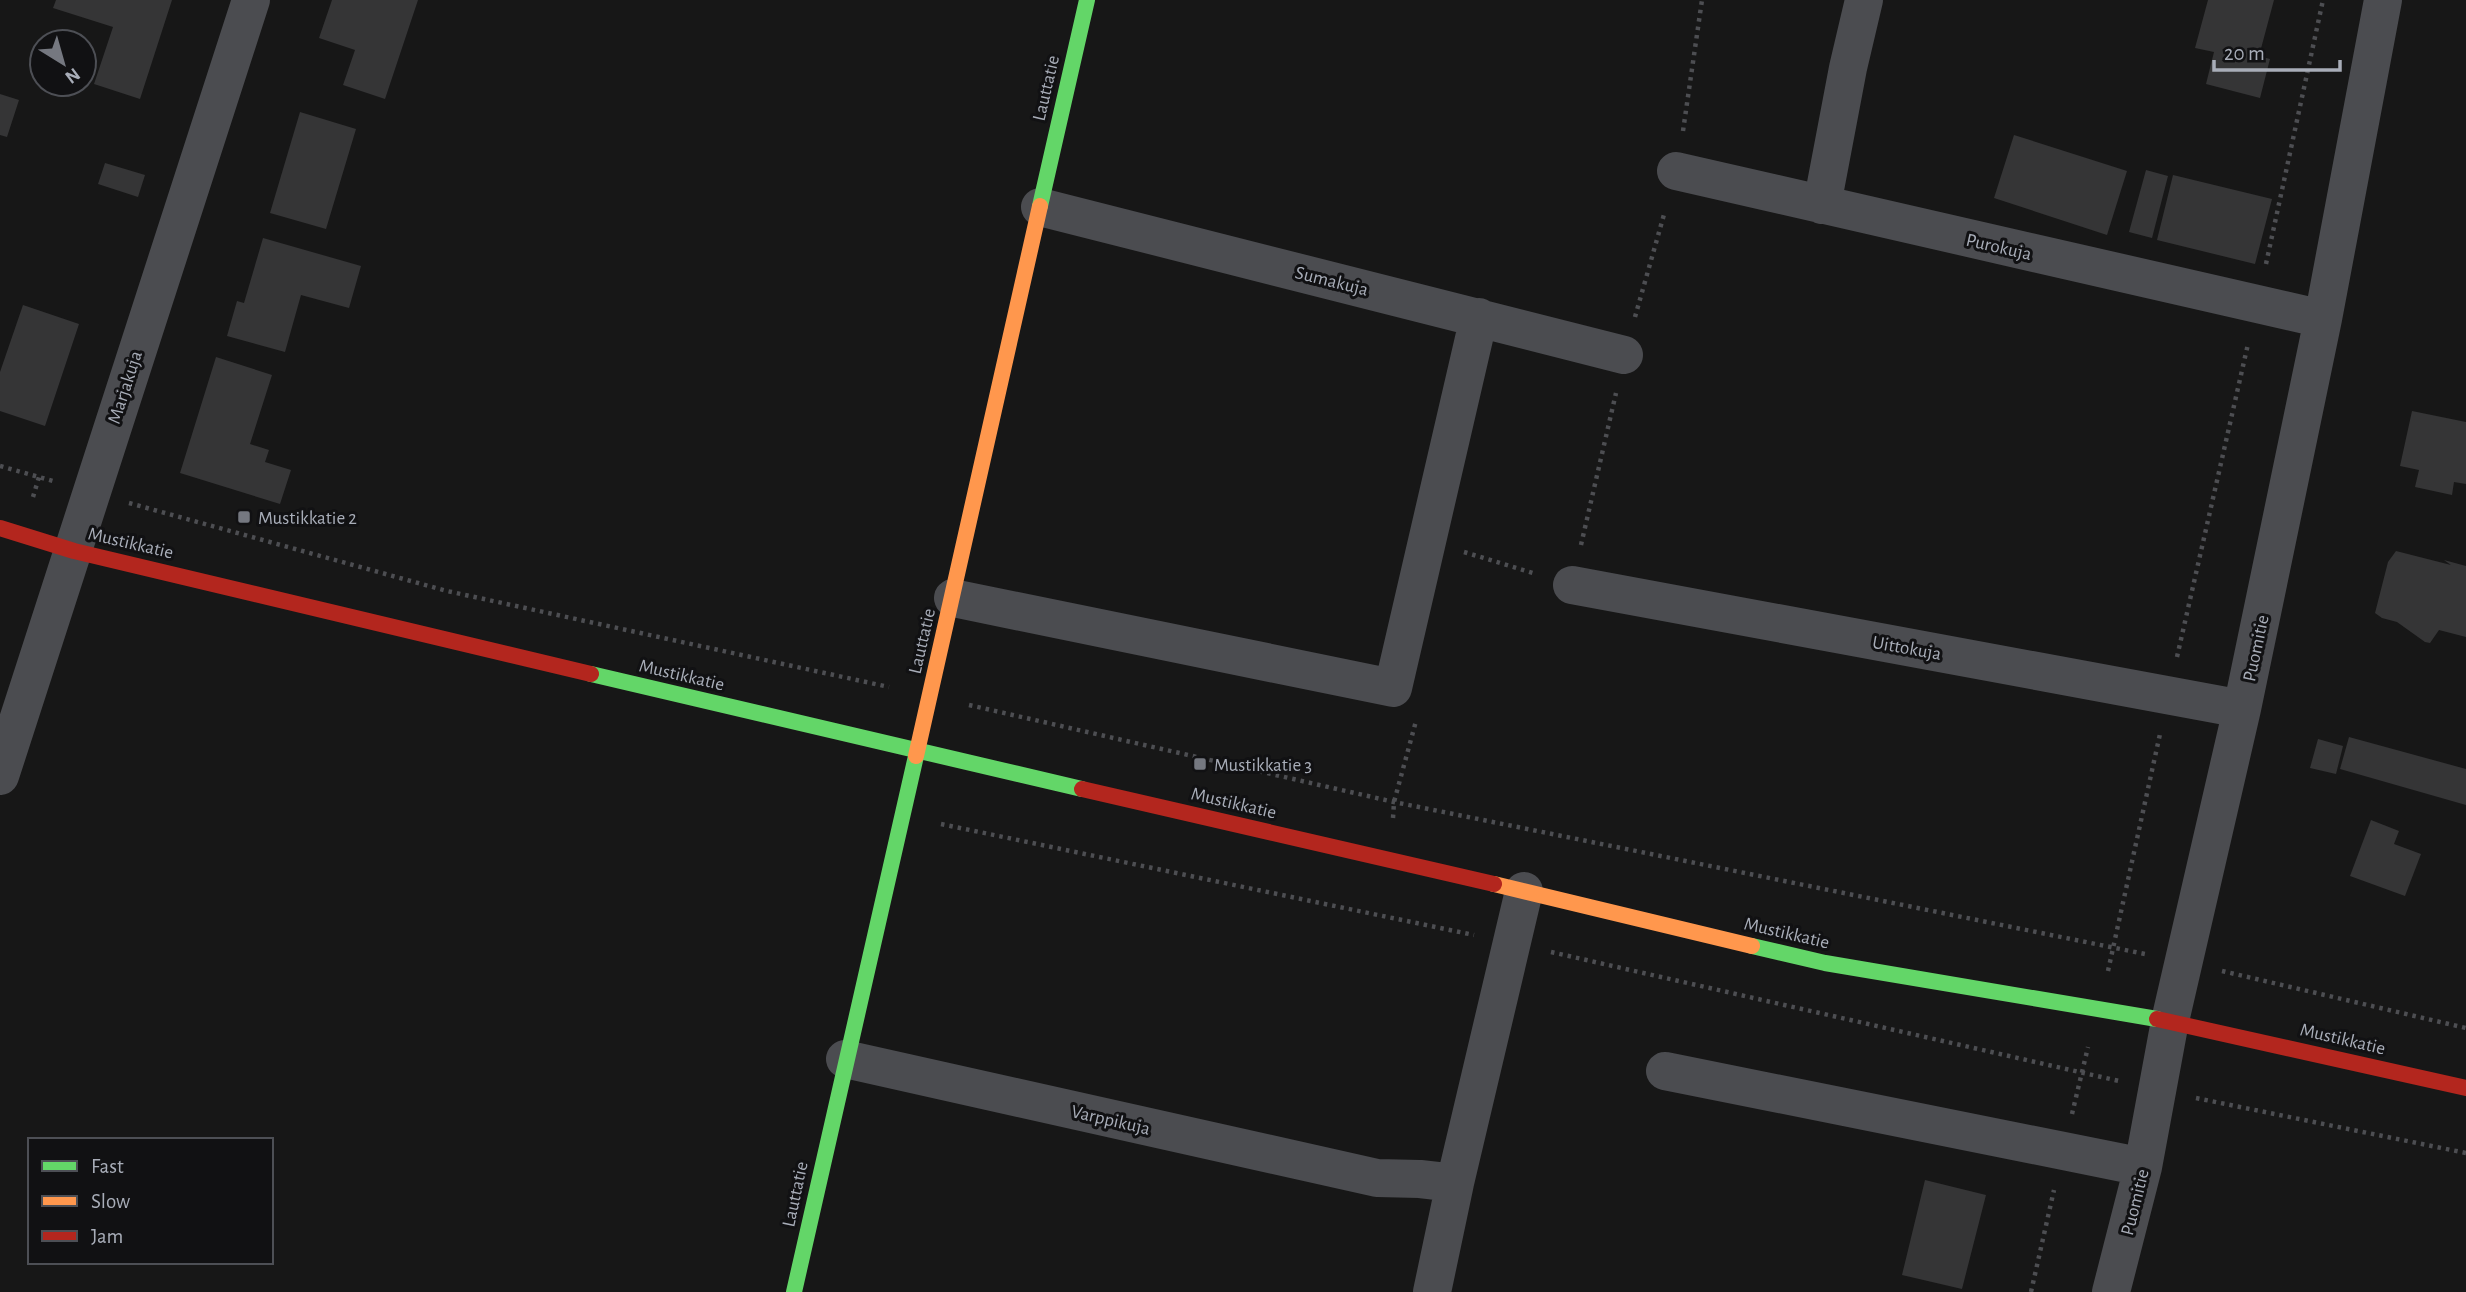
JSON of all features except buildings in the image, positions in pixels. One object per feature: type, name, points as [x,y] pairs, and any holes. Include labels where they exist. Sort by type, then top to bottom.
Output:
[{"type":"street","name":"Marjakuja","points":[[0,776],[251,0]]},
{"type":"street","name":"Lauttatie","points":[[794,1292],[1087,0]]},
{"type":"street","points":[[1822,205],[1847,68],[1864,0]]},
{"type":"street","name":"Puomitie","points":[[2112,1292],[2143,1167],[2170,1021],[2242,709],[2323,319],[2383,0]]},
{"type":"street","name":"Purokuja","points":[[1676,172],[2323,319]]},
{"type":"street","name":"Sumakuja","points":[[1040,207],[1624,355]]},
{"type":"street","points":[[953,598],[1393,688],[1479,317]]},
{"type":"street","name":"Mustikkatie","points":[[0,528],[74,551],[1825,963],[2170,1021],[2466,1088]]},
{"type":"street","name":"Uittokuja","points":[[1572,585],[2242,709]]},
{"type":"street","points":[[1432,1292],[1524,891]]},
{"type":"street","name":"Varppikuja","points":[[845,1059],[1377,1178],[1455,1183]]},
{"type":"street","points":[[1665,1071],[2143,1167]]},
{"type":"path","points":[[1461,551],[1572,585],[1624,355],[1676,172],[1702,0]]},
{"type":"path","points":[[2031,1292],[2081,1073],[2113,948],[2323,0]]},
{"type":"path","points":[[0,466],[447,591],[930,696],[1394,802],[2184,962],[2466,1028]]},
{"type":"path","points":[[1390,859],[1394,802],[1419,709]]},
{"type":"path","points":[[902,816],[1511,942],[2157,1090],[2466,1153]]},
{"type":"traffic: fast","points":[[1040,206],[1087,0]]},
{"type":"traffic: fast","points":[[591,674],[1082,789]]},
{"type":"traffic: fast","points":[[794,1292],[916,756]]},
{"type":"traffic: fast","points":[[1752,946],[1825,963],[2157,1019]]},
{"type":"traffic: slow","points":[[916,756],[1040,206]]},
{"type":"traffic: slow","points":[[1494,884],[1752,946]]},
{"type":"traffic: jam","points":[[0,528],[74,551],[591,674]]},
{"type":"traffic: jam","points":[[1082,789],[1494,884]]},
{"type":"traffic: jam","points":[[2157,1019],[2466,1088]]},
{"type":"place","name":"Mustikkatie 2","points":[[244,517]]},
{"type":"place","name":"Mustikkatie 3","points":[[1200,764]]}]
